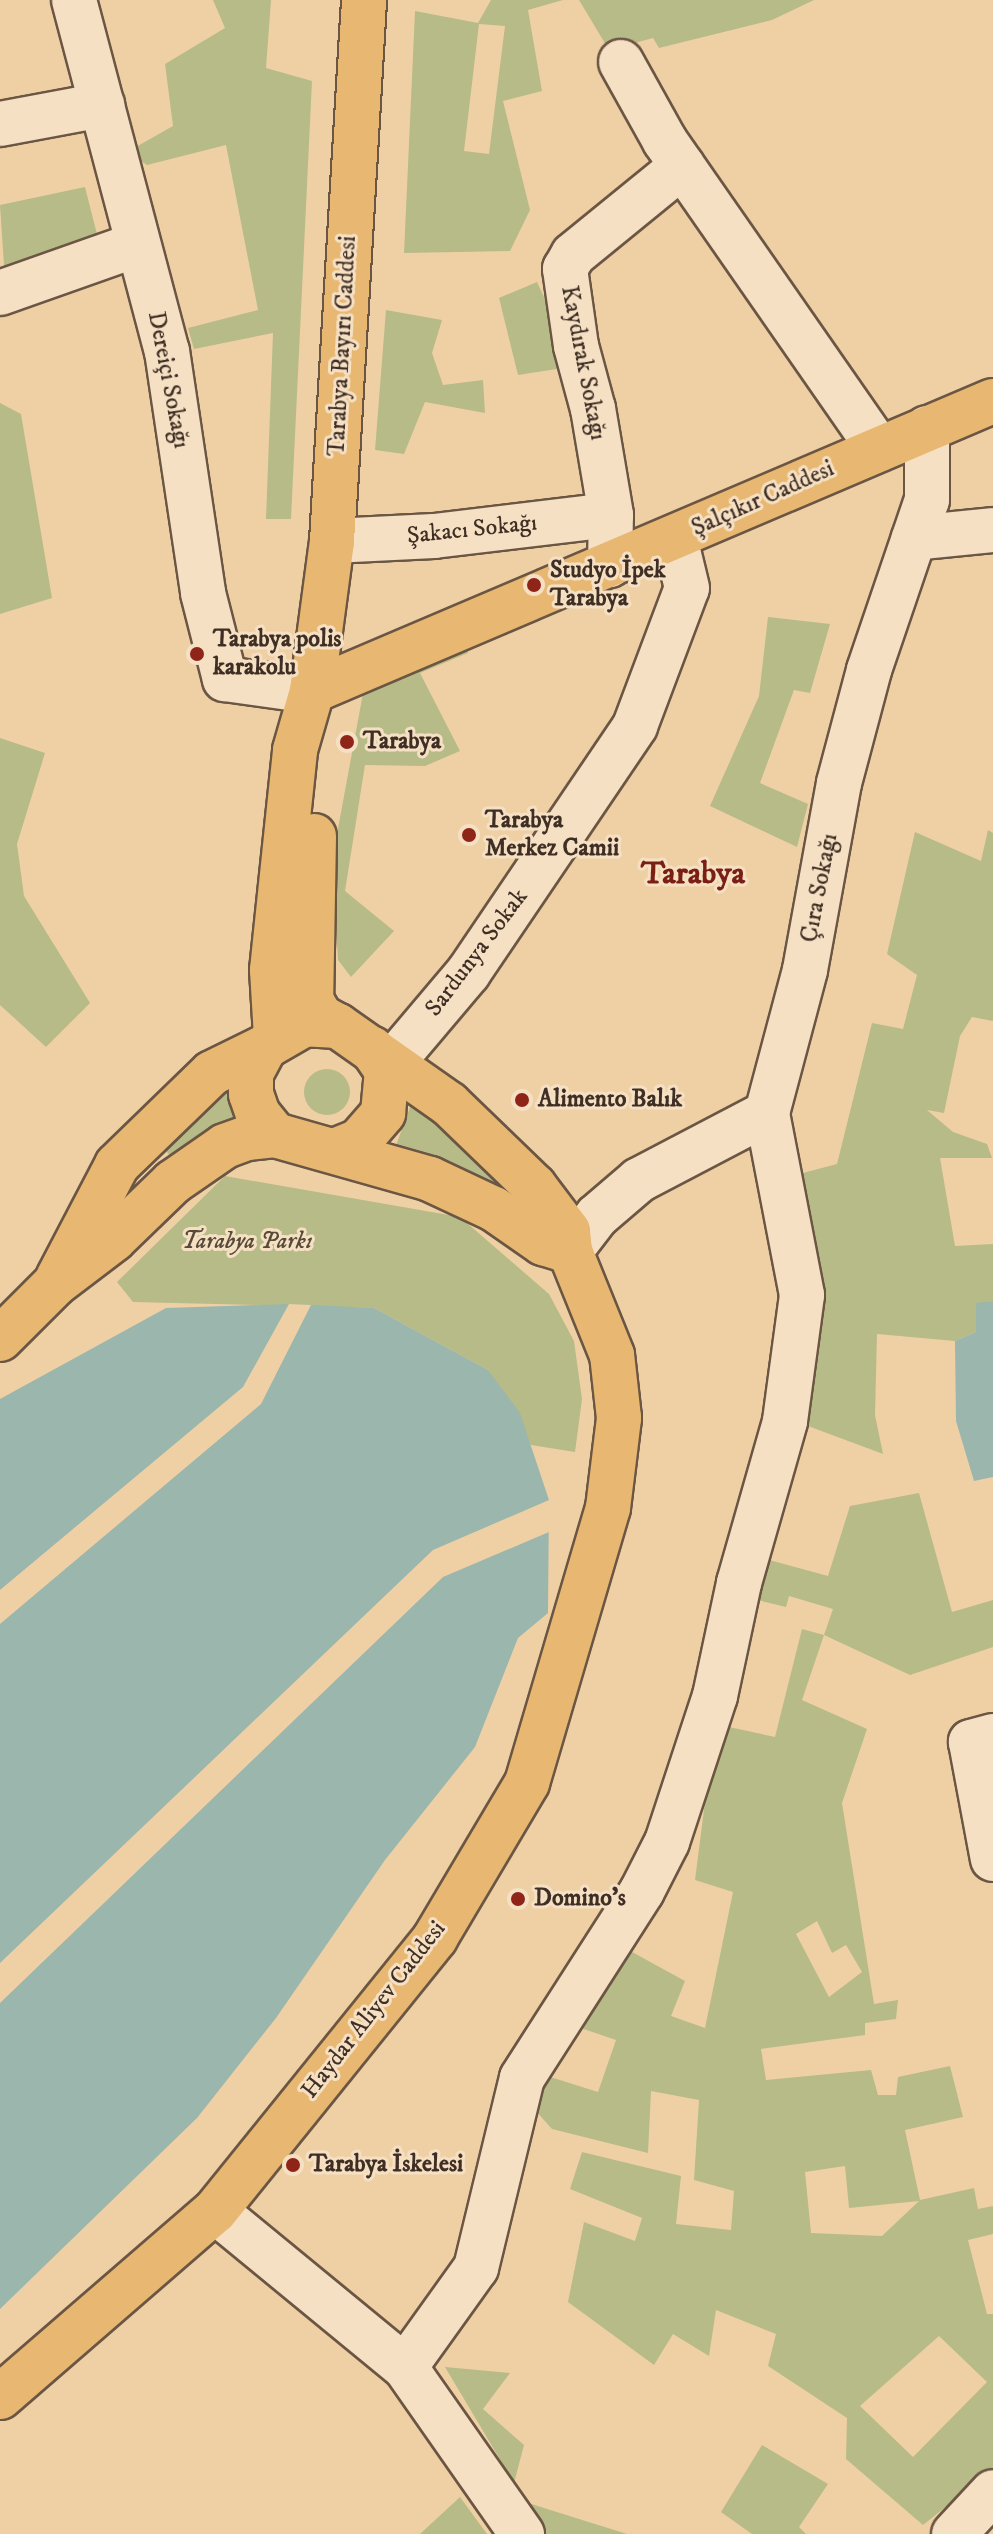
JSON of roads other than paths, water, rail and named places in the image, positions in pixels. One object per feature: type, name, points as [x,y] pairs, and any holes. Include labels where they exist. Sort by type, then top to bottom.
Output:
[{"type":"main road","name":"Tarabya Bayırı Caddesi","points":[[270,1042],[272,970],[293,765],[312,691],[332,541],[364,0]]},
{"type":"main road","name":"Şalçıkır Caddesi","points":[[312,691],[993,401]]},
{"type":"main road","name":"Tarabya Bayırı Caddesi","points":[[312,691],[321,757],[311,872],[311,1000],[321,1017],[367,1046]]},
{"type":"main road","points":[[55,1284],[117,1165],[212,1073],[305,1024],[367,1046],[387,1071],[383,1113],[359,1141],[337,1150]]},
{"type":"main road","points":[[270,1042],[251,1073],[251,1094],[258,1114],[275,1135]]},
{"type":"main road","name":"Haydar Aliyev Caddesi","points":[[0,2397],[215,2211],[435,1938],[527,1783],[608,1508],[619,1418],[612,1355],[570,1251],[560,1217],[534,1186],[449,1104],[367,1046]]},
{"type":"main road","points":[[0,1339],[55,1284],[193,1167],[225,1146],[275,1135],[337,1150],[470,1196],[522,1231],[570,1251]]},
{"type":"street","name":"Dereiçi Sokağı","points":[[74,0],[167,351],[203,593],[225,679],[312,691]]},
{"type":"street","points":[[621,62],[682,166],[879,449]]},
{"type":"street","points":[[0,124],[102,105]]},
{"type":"street","name":"Kaydırak Sokağı","points":[[610,565],[611,515],[565,269],[573,255],[682,166]]},
{"type":"street","points":[[4,284],[138,244]]},
{"type":"street","name":"Çıra Sokağı","points":[[767,1113],[805,970],[843,769],[869,670],[927,500],[927,428]]},
{"type":"street","name":"Şakacı Sokağı","points":[[332,541],[434,536],[611,515]]},
{"type":"street","points":[[914,538],[993,530]]},
{"type":"street","name":"Sardunya Sokak","points":[[367,1046],[468,973],[635,726],[687,588],[675,538]]},
{"type":"street","points":[[405,2367],[476,2268],[522,2078],[654,1867],[683,1801],[715,1696],[739,1583],[785,1421],[802,1295],[767,1113],[639,1180],[597,1216],[570,1251]]},
{"type":"street","points":[[993,1736],[971,1742],[993,1859]]},
{"type":"street","points":[[215,2211],[405,2367],[522,2534]]},
{"type":"street","points":[[954,2534],[993,2492]]},
{"type":"water","points":[[993,1301],[993,1477],[974,1481],[956,1421],[955,1341],[976,1332],[976,1303]]},
{"type":"water","points":[[289,1304],[374,1308],[488,1370],[520,1413],[549,1500],[548,1613],[518,1638],[475,1747],[385,1860],[276,2018],[197,2118],[0,2309],[0,1399],[166,1308]]},
{"type":"place","name":"Studyo İpek Tarabya","points":[[534,585]]},
{"type":"place","name":"Tarabya polis karakolu","points":[[197,654]]},
{"type":"place","name":"Tarabya","points":[[347,742]]},
{"type":"place","name":"Tarabya Merkez Camii","points":[[469,835]]},
{"type":"place","name":"Alimento Balık","points":[[522,1100]]},
{"type":"place","name":"Domino's","points":[[518,1899]]},
{"type":"place","name":"Tarabya İskelesi","points":[[293,2165]]},
{"type":"district","name":"Tarabya","points":[[693,874]]},
{"type":"park label","name":"Tarabya Parkı","points":[[247,1242]]}]
